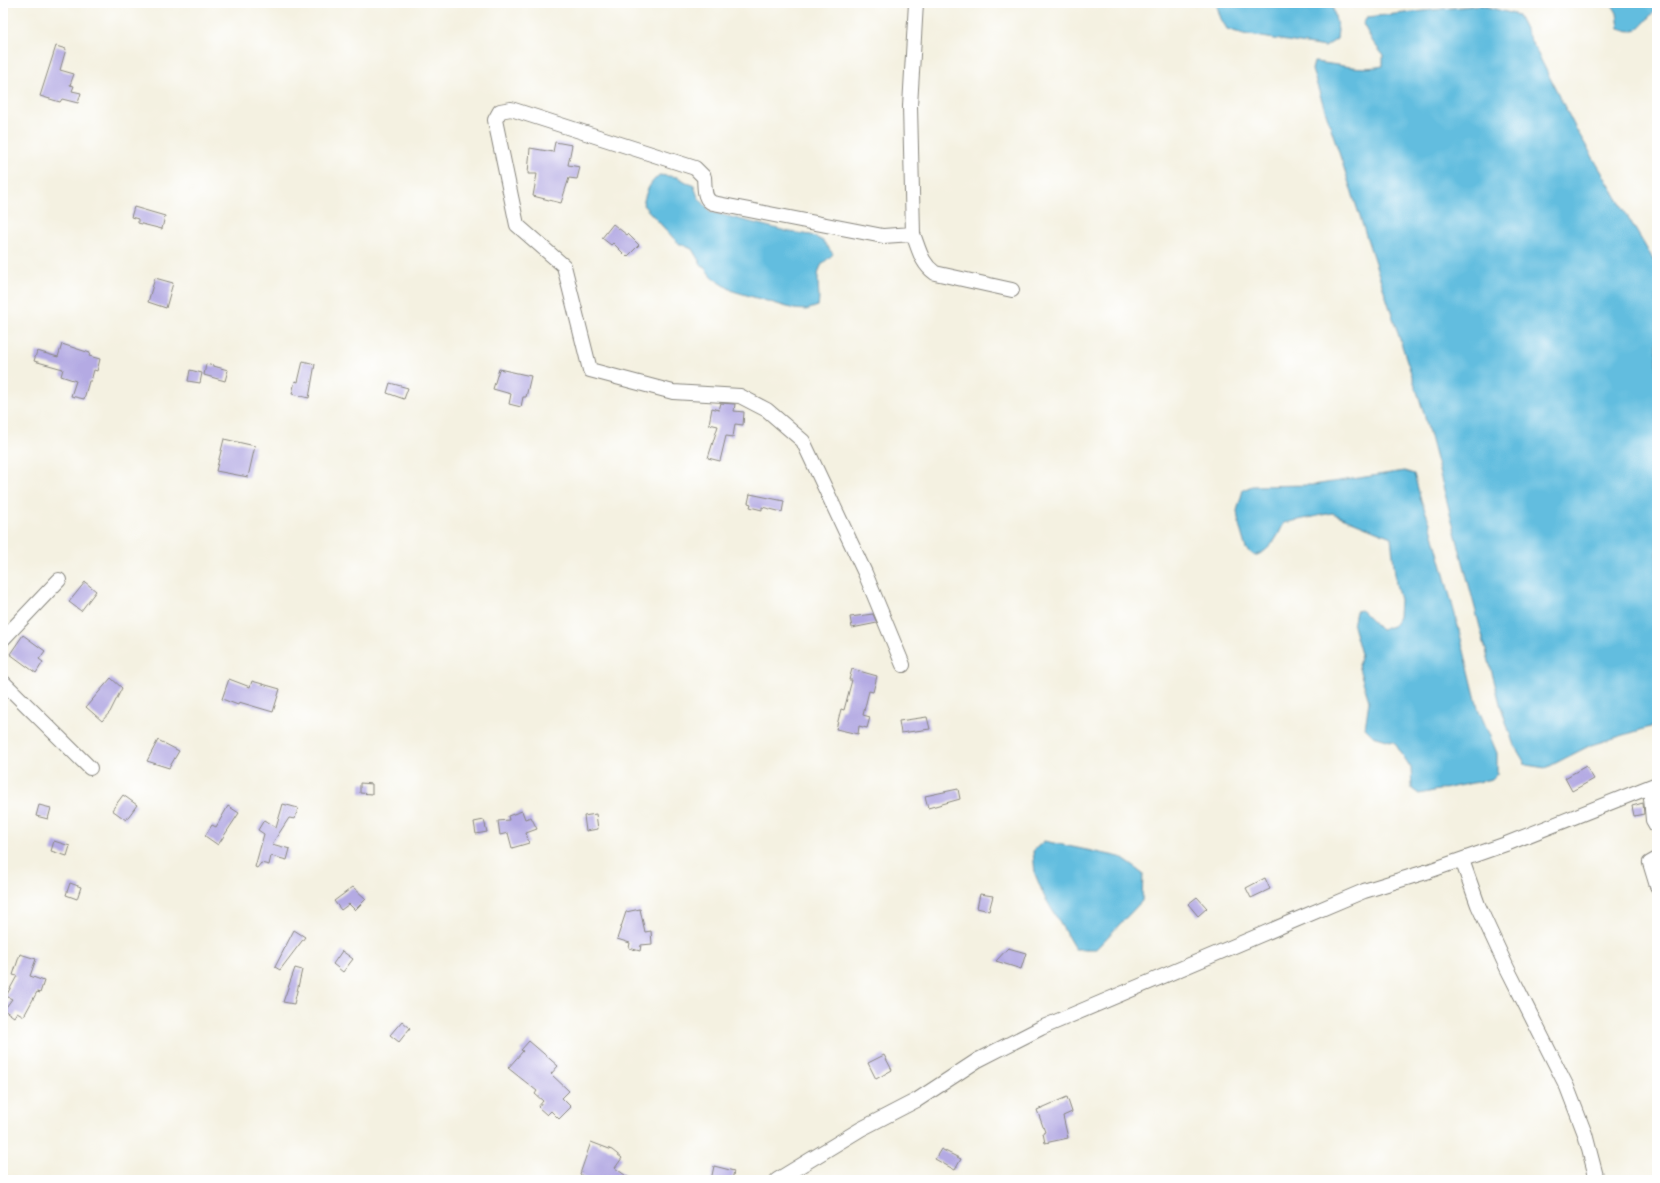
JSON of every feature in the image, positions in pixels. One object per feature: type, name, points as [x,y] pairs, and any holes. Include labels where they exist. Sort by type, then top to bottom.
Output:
[{"type":"street","points":[[916,3],[910,106],[914,234],[922,260],[935,273],[1012,290]]},
{"type":"street","points":[[903,665],[865,573],[803,441],[767,410],[740,396],[673,392],[590,370],[564,266],[517,225],[495,120],[500,111],[511,108],[695,168],[704,177],[706,198],[708,202],[883,236],[914,234]]},
{"type":"street","points":[[3,639],[60,580]]},
{"type":"street","points":[[3,682],[90,768]]},
{"type":"street","points":[[777,1180],[861,1129],[917,1100],[978,1060],[1042,1028],[1364,891],[1462,860],[1653,786],[1653,820],[1657,827]]},
{"type":"street","points":[[1657,859],[1650,863],[1657,886]]},
{"type":"street","points":[[1462,860],[1478,905],[1567,1087],[1585,1134],[1597,1180]]},
{"type":"water","points":[[1216,3],[1332,3],[1338,30],[1337,39],[1325,47],[1243,34],[1227,29],[1221,19]]},
{"type":"water","points":[[1611,3],[1657,3],[1657,11],[1653,13],[1638,29],[1627,31],[1619,28],[1617,13]]},
{"type":"water","points":[[1480,5],[1518,15],[1575,127],[1657,266],[1657,725],[1591,745],[1546,768],[1526,765],[1513,743],[1501,707],[1423,410],[1312,70],[1314,62],[1366,68],[1383,66],[1383,55],[1373,42],[1363,24],[1367,17]]},
{"type":"water","points":[[659,175],[677,177],[694,186],[698,197],[711,212],[790,232],[811,235],[823,241],[833,254],[820,268],[818,282],[818,306],[806,310],[794,309],[733,291],[713,278],[701,264],[692,249],[678,243],[643,205],[648,188]]},
{"type":"water","points":[[1404,471],[1414,474],[1421,500],[1430,523],[1457,622],[1478,708],[1497,753],[1497,774],[1492,779],[1419,794],[1412,789],[1411,768],[1394,742],[1373,736],[1365,728],[1369,701],[1358,665],[1361,654],[1353,626],[1356,611],[1361,610],[1381,630],[1393,626],[1399,617],[1400,600],[1396,584],[1391,537],[1332,513],[1284,523],[1269,547],[1255,556],[1246,549],[1239,525],[1237,511],[1243,490],[1252,486],[1313,485]]},
{"type":"water","points":[[1044,841],[1120,857],[1143,873],[1142,901],[1096,949],[1075,949],[1044,896],[1035,874],[1033,851]]},
{"type":"building","points":[[56,46],[66,49],[60,70],[74,74],[70,85],[74,86],[72,91],[81,93],[78,103],[62,99],[60,102],[40,96]]},
{"type":"building","points":[[555,142],[572,145],[568,165],[580,167],[577,179],[569,178],[561,203],[533,196],[537,174],[528,174],[530,148],[553,152]]},
{"type":"building","points":[[134,207],[165,216],[162,229],[138,223],[138,219],[131,217]]},
{"type":"building","points":[[613,224],[627,235],[628,234],[639,245],[627,257],[613,243],[611,245],[602,238]]},
{"type":"building","points":[[155,278],[173,283],[166,308],[148,302]]},
{"type":"building","points":[[62,344],[90,353],[89,356],[100,359],[97,371],[94,370],[91,381],[89,381],[84,399],[71,396],[76,381],[61,376],[63,369],[34,361],[37,351],[58,357]]},
{"type":"building","points":[[303,361],[315,364],[309,398],[292,394],[295,381],[298,382]]},
{"type":"building","points":[[206,364],[228,370],[225,381],[204,375]]},
{"type":"building","points":[[499,369],[531,376],[526,397],[523,397],[521,407],[509,404],[511,394],[493,389]]},
{"type":"building","points":[[190,370],[202,373],[200,383],[188,381]]},
{"type":"building","points":[[390,383],[408,388],[404,399],[387,393]]},
{"type":"building","points":[[721,403],[735,404],[734,411],[744,412],[743,425],[735,424],[733,437],[726,436],[720,461],[708,458],[718,426],[709,424],[712,408],[719,410]]},
{"type":"building","points":[[224,439],[255,446],[248,477],[216,471]]},
{"type":"building","points":[[750,494],[784,501],[782,512],[762,507],[762,510],[750,507],[751,504],[748,503]]},
{"type":"building","points":[[85,582],[96,591],[81,611],[69,602]]},
{"type":"building","points":[[873,614],[877,623],[852,628],[850,617]]},
{"type":"building","points":[[23,635],[45,651],[39,659],[43,662],[36,673],[10,654]]},
{"type":"building","points":[[852,669],[877,676],[873,692],[869,691],[863,715],[870,717],[867,728],[859,726],[858,734],[836,729],[841,709],[844,710],[852,680],[849,680]]},
{"type":"building","points":[[111,678],[122,688],[110,712],[102,721],[86,707]]},
{"type":"building","points":[[229,679],[250,687],[252,681],[280,689],[273,712],[239,702],[238,705],[222,699]]},
{"type":"building","points":[[927,717],[930,729],[901,733],[899,721]]},
{"type":"building","points":[[158,740],[179,751],[169,768],[147,761]]},
{"type":"building","points":[[1586,766],[1594,779],[1572,791],[1565,778]]},
{"type":"building","points":[[360,783],[372,784],[372,794],[360,793]]},
{"type":"building","points":[[958,789],[960,799],[928,808],[925,796]]},
{"type":"building","points":[[123,795],[137,805],[126,820],[112,810]]},
{"type":"building","points":[[1643,803],[1644,814],[1634,816],[1632,806]]},
{"type":"building","points":[[283,804],[298,808],[295,819],[289,818],[272,844],[290,849],[287,860],[271,856],[269,865],[261,863],[257,868],[255,867],[264,834],[258,830],[264,820],[276,828]]},
{"type":"building","points":[[39,805],[51,808],[48,819],[36,816]]},
{"type":"building","points":[[228,806],[239,813],[218,845],[205,836],[212,825],[216,827]]},
{"type":"building","points":[[522,811],[525,819],[531,817],[537,829],[526,833],[529,843],[512,848],[508,833],[500,835],[498,821],[509,820],[508,816]]},
{"type":"building","points":[[596,814],[598,829],[586,831],[584,816]]},
{"type":"building","points":[[484,820],[487,832],[476,834],[474,822]]},
{"type":"building","points":[[54,841],[70,846],[67,856],[51,851]]},
{"type":"building","points":[[1265,878],[1270,889],[1251,898],[1246,888]]},
{"type":"building","points":[[70,883],[81,887],[77,899],[66,895]]},
{"type":"building","points":[[353,887],[366,899],[355,910],[349,904],[341,910],[334,901]]},
{"type":"building","points":[[980,894],[993,896],[989,911],[977,908]]},
{"type":"building","points":[[1197,897],[1207,908],[1198,916],[1188,904]]},
{"type":"building","points":[[640,909],[645,932],[651,931],[652,944],[641,945],[640,951],[629,948],[630,943],[617,939],[626,912]]},
{"type":"building","points":[[294,930],[305,937],[280,970],[275,967]]},
{"type":"building","points":[[1008,948],[1026,953],[1021,969],[996,961]]},
{"type":"building","points":[[342,951],[353,959],[343,972],[333,964]]},
{"type":"building","points":[[20,954],[36,959],[30,976],[44,981],[40,993],[37,992],[24,1016],[17,1012],[14,1017],[4,1010],[12,999],[6,996],[17,976],[13,975]]},
{"type":"building","points":[[295,968],[302,970],[294,1004],[283,1002]]},
{"type":"building","points":[[402,1021],[410,1028],[399,1042],[390,1035]]},
{"type":"building","points":[[529,1041],[558,1066],[551,1074],[569,1091],[562,1098],[571,1107],[559,1119],[551,1111],[547,1115],[538,1107],[543,1101],[535,1094],[537,1091],[508,1068],[523,1051],[521,1050]]},
{"type":"building","points":[[884,1055],[892,1070],[876,1079],[868,1063]]},
{"type":"building","points":[[1067,1097],[1072,1112],[1063,1116],[1068,1138],[1045,1143],[1043,1133],[1045,1132],[1037,1110]]},
{"type":"building","points":[[591,1142],[612,1150],[622,1158],[615,1168],[632,1180],[587,1180],[580,1174]]},
{"type":"building","points":[[941,1149],[961,1159],[955,1170],[935,1159]]},
{"type":"building","points":[[714,1166],[734,1171],[732,1180],[711,1180]]}]
